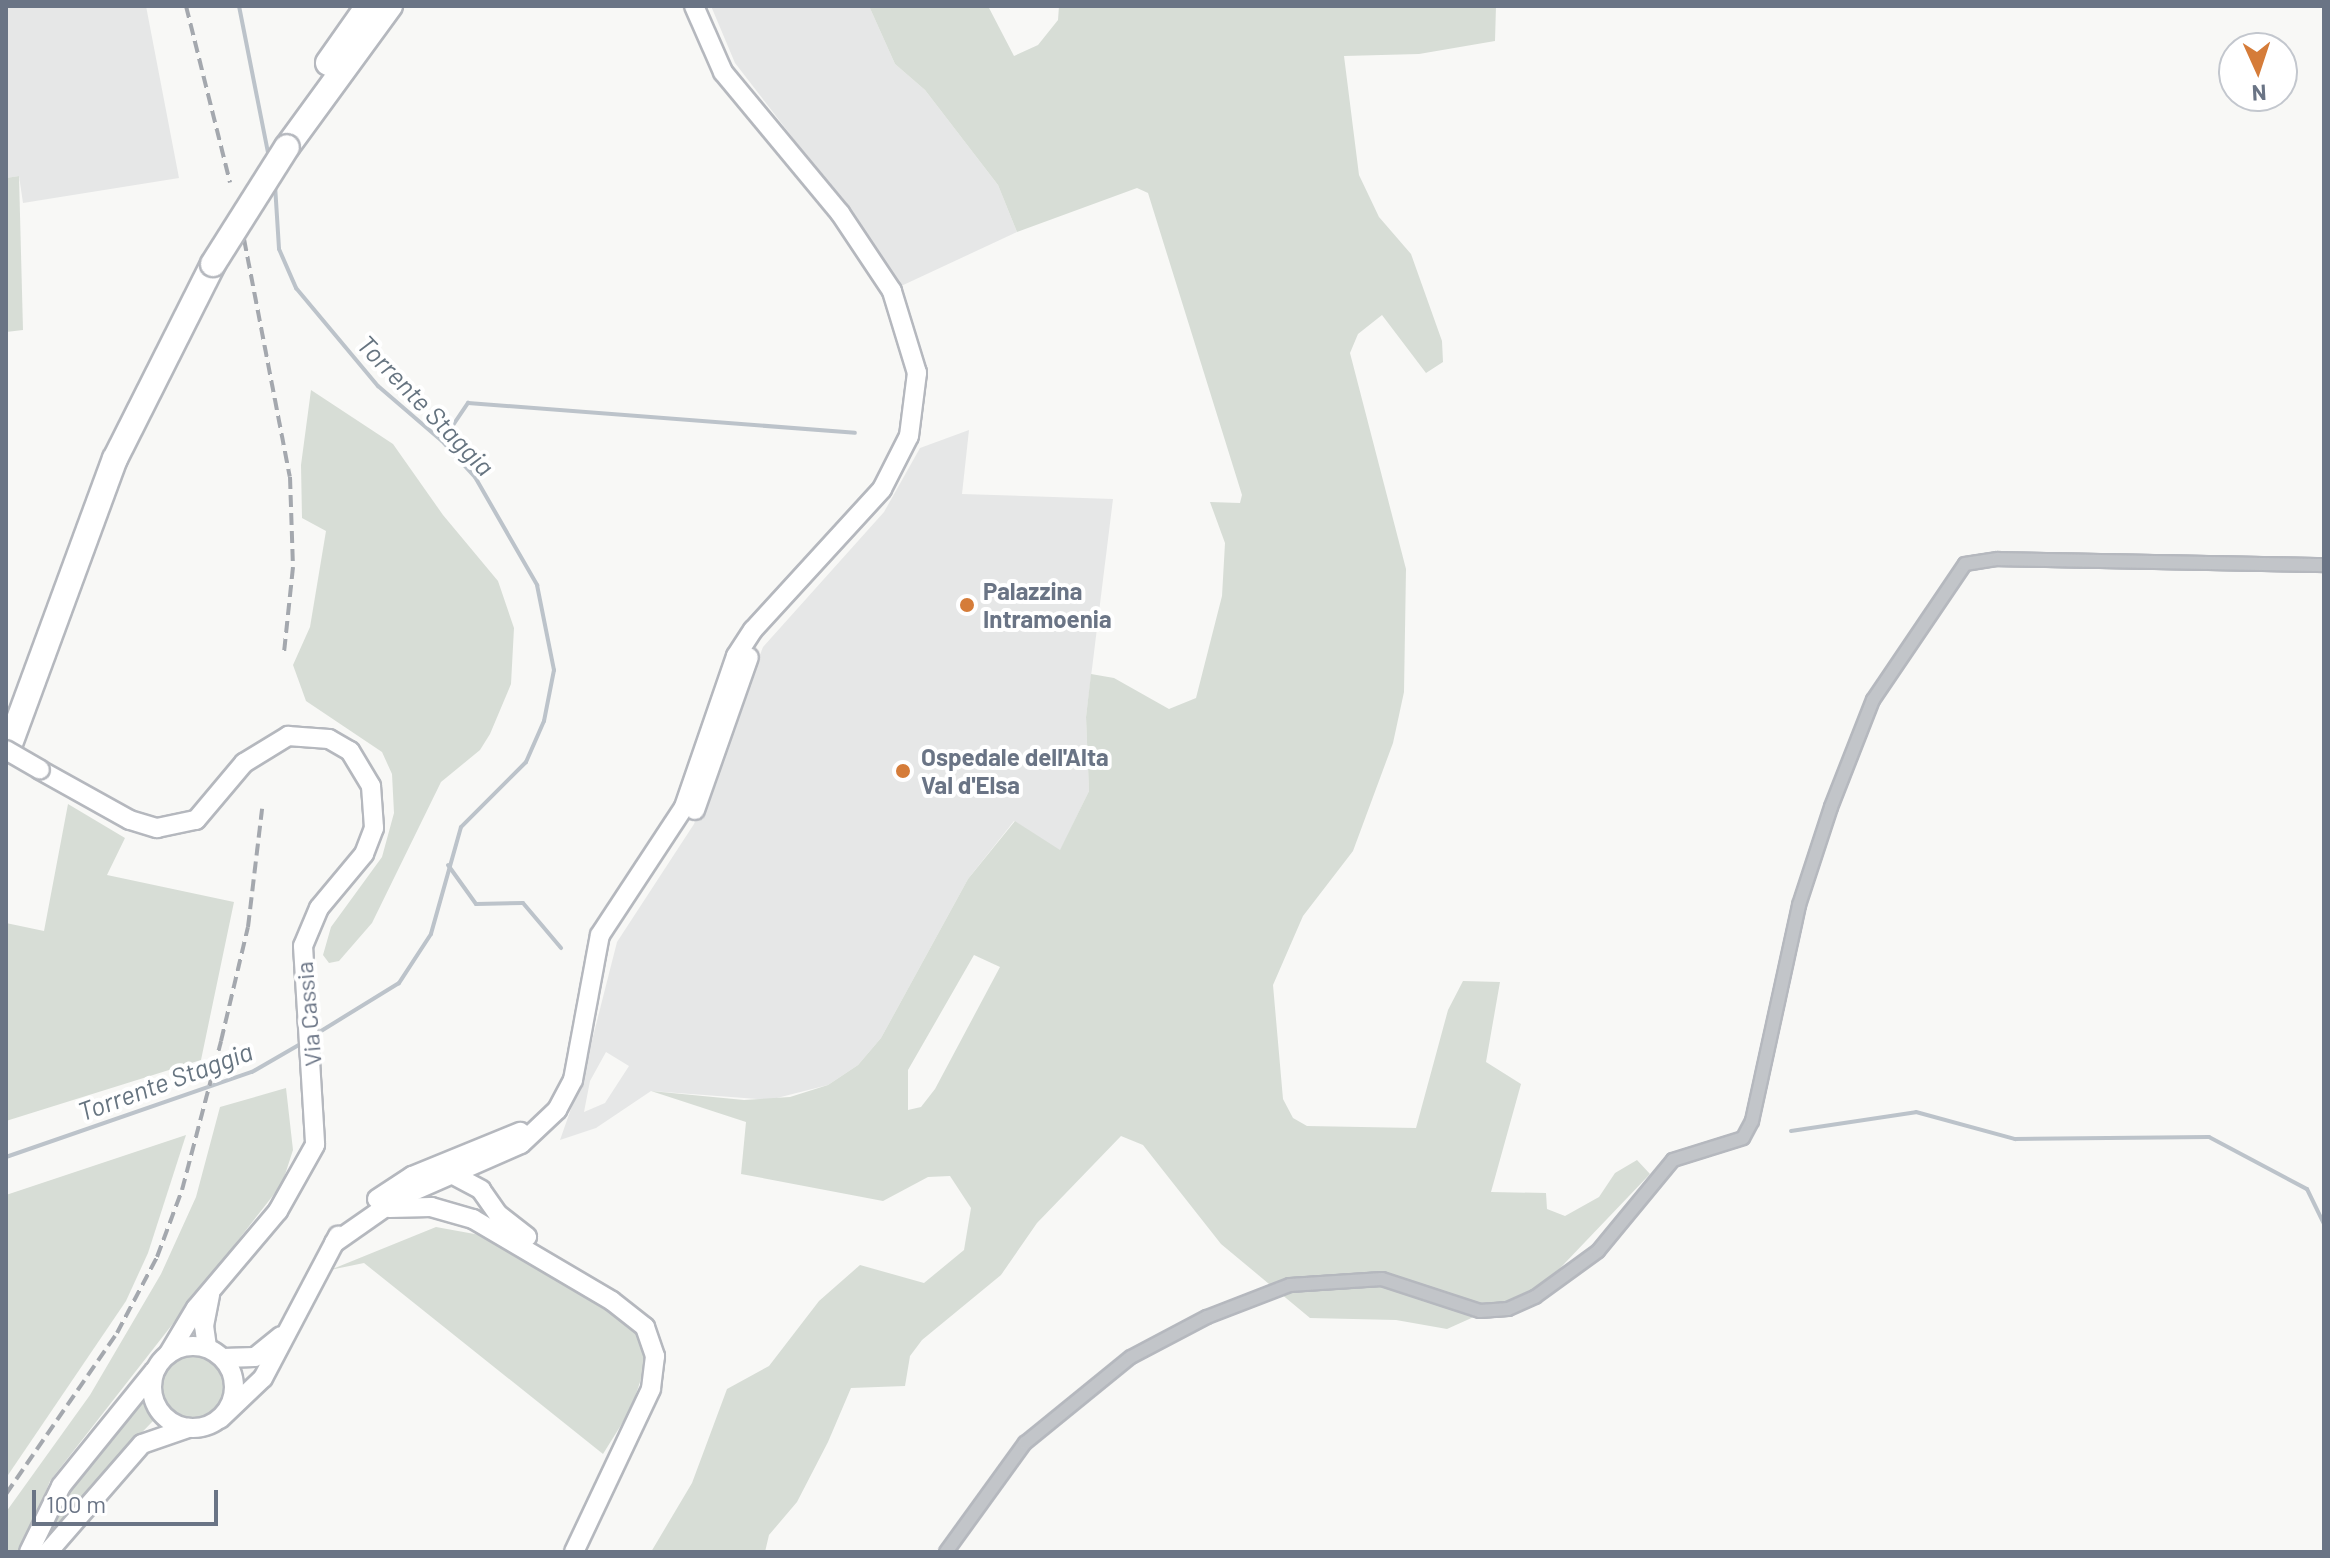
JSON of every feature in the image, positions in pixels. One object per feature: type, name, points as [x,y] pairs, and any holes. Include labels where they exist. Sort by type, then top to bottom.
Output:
[{"type":"highway","points":[[6,714],[102,453],[207,260],[368,6]]},
{"type":"highway","points":[[281,143],[390,6]]},
{"type":"highway","points":[[8,746],[115,459],[207,260]]},
{"type":"main road","points":[[334,1243],[382,1208],[521,1144],[548,1121],[571,1086],[590,991],[592,963],[603,929],[689,795],[736,656],[753,630],[871,502],[900,460],[917,399],[914,352],[892,291],[874,261],[723,72],[694,6]]},
{"type":"main road","points":[[590,991],[615,933],[702,795],[743,668],[795,587]]},
{"type":"main road","name":"Via Cassia","points":[[8,746],[40,770],[130,820],[157,828],[178,827],[196,820],[257,751],[288,736],[329,739],[350,751],[371,786],[374,828],[364,854],[315,914],[303,946],[302,980],[315,1087],[315,1145],[306,1167],[278,1211],[212,1290],[169,1353],[61,1486],[29,1552]]},
{"type":"main road","points":[[48,1552],[142,1444],[220,1419],[256,1388],[334,1243],[388,1190],[526,1128],[551,1100],[577,1058]]},
{"type":"main road","points":[[486,1194],[490,1159]]},
{"type":"main road","points":[[388,1190],[443,1171],[454,1175],[486,1194],[510,1226],[627,1302],[645,1327],[655,1356],[651,1389],[574,1552]]},
{"type":"main road","points":[[382,1208],[431,1207],[473,1219],[612,1301],[645,1327]]},
{"type":"main road","name":"Via Cassia","points":[[207,1347],[204,1326],[212,1290]]},
{"type":"main road","points":[[223,1358],[259,1356],[285,1331]]},
{"type":"main road","points":[[169,1353],[180,1347],[207,1347],[223,1358],[235,1382],[229,1408],[220,1419]]},
{"type":"main road","points":[[156,1369],[152,1382],[157,1407],[165,1417],[188,1428]]},
{"type":"street","points":[[946,1552],[1025,1443],[1131,1357],[1207,1317],[1290,1285],[1382,1279],[1480,1311],[1508,1309],[1535,1297],[1598,1251],[1673,1160],[1743,1138],[1752,1121],[1799,905],[1831,807],[1873,700],[1965,564],[1998,559],[2324,565]]},
{"type":"shaded area","points":[[6,6],[146,6],[179,178],[23,203],[19,176],[6,178]]},
{"type":"shaded area","points":[[711,6],[869,6],[895,64],[925,90],[998,185],[1017,232],[899,287],[861,226],[735,63]]},
{"type":"shaded area","points":[[869,6],[988,6],[1014,56],[1038,45],[1058,20],[1059,6],[1496,6],[1495,41],[1419,54],[1344,56],[1359,175],[1379,217],[1411,254],[1442,341],[1443,362],[1426,373],[1382,315],[1358,334],[1350,353],[1406,569],[1404,692],[1393,743],[1353,851],[1303,916],[1273,985],[1283,1099],[1293,1118],[1307,1126],[1416,1128],[1448,1010],[1463,981],[1500,982],[1486,1062],[1521,1084],[1491,1192],[1546,1193],[1547,1209],[1565,1216],[1599,1197],[1615,1173],[1637,1160],[1650,1174],[1543,1286],[1447,1329],[1396,1320],[1310,1318],[1221,1244],[1143,1145],[1121,1136],[1037,1223],[1001,1275],[922,1340],[910,1356],[905,1386],[851,1388],[797,1502],[769,1535],[765,1552],[651,1552],[692,1483],[727,1389],[769,1366],[819,1301],[860,1265],[924,1283],[964,1250],[971,1208],[950,1176],[928,1177],[883,1201],[741,1174],[746,1122],[651,1091],[744,1100],[790,1097],[828,1085],[858,1065],[881,1038],[968,879],[1015,821],[1060,850],[1089,791],[1086,717],[1091,674],[1114,678],[1169,709],[1196,698],[1222,596],[1225,543],[1210,502],[1240,503],[1242,495],[1148,193],[1137,188],[1017,232],[998,185],[925,90],[895,64]],"holes":[[[974,955],[1000,967],[935,1089],[921,1107],[908,1110],[908,1070]]]},
{"type":"shaded area","points":[[19,176],[23,330],[6,332],[6,178]]},
{"type":"shaded area","points":[[311,390],[393,444],[443,515],[498,581],[514,628],[511,684],[490,734],[480,750],[441,782],[372,923],[339,961],[329,963],[323,955],[331,927],[382,857],[394,813],[392,774],[382,752],[306,701],[293,665],[310,627],[326,531],[302,518],[301,465]]},
{"type":"shaded area","name":"Ospedale dell'Alta Val d'Elsa","points":[[969,430],[962,494],[1113,499],[1086,717],[1089,791],[1060,851],[1014,821],[968,879],[881,1038],[858,1065],[828,1085],[769,1100],[651,1091],[596,1128],[560,1140],[584,1072],[617,942],[694,824],[763,647],[884,512],[920,448]],"holes":[[[606,1052],[629,1066],[605,1103],[584,1112],[590,1081]]]},
{"type":"shaded area","points":[[68,804],[125,838],[107,875],[234,902],[201,1060],[6,1121],[6,923],[44,931]]},
{"type":"shaded area","points":[[286,1088],[293,1150],[282,1184],[50,1481],[21,1552],[6,1552],[6,1512],[90,1395],[161,1274],[196,1197],[220,1107]]},
{"type":"shaded area","points":[[186,1135],[148,1253],[126,1301],[6,1478],[6,1195]]},
{"type":"shaded area","points":[[436,1227],[491,1237],[605,1302],[636,1331],[644,1357],[641,1379],[631,1409],[603,1454],[364,1263],[330,1270]]},
{"type":"shaded area","points":[[194,1354],[206,1356],[217,1363],[224,1374],[224,1398],[217,1409],[206,1416],[194,1418],[182,1416],[171,1409],[164,1398],[162,1386],[164,1374],[171,1363],[182,1356]]},
{"type":"shaded area","points":[[144,1396],[153,1421],[90,1486],[43,1551],[40,1544],[70,1484]]},
{"type":"waterway","name":"Torrente Staggia","points":[[239,6],[269,157]]},
{"type":"waterway","name":"Torrente Staggia","points":[[275,185],[279,249],[296,288],[378,386],[442,441],[475,477],[537,585],[554,670],[544,721],[526,762],[461,827],[431,934],[399,983],[313,1036]]},
{"type":"waterway","points":[[443,440],[468,403],[855,433]]},
{"type":"waterway","points":[[448,865],[476,904],[523,903],[561,948]]},
{"type":"waterway","name":"Torrente Staggia","points":[[6,1157],[252,1072],[302,1043]]},
{"type":"waterway","points":[[1791,1131],[1916,1112],[2015,1139],[2209,1137],[2307,1189],[2324,1224]]},
{"type":"railway","points":[[186,6],[230,183]]},
{"type":"railway","points":[[244,239],[290,477],[293,567],[284,653]]},
{"type":"railway","points":[[6,1494],[117,1333],[157,1257],[182,1190],[248,927],[262,809]]},
{"type":"place","name":"Palazzina Intramoenia","points":[[967,605]]},
{"type":"place","name":"Ospedale dell'Alta Val d'Elsa","points":[[903,771]]}]
